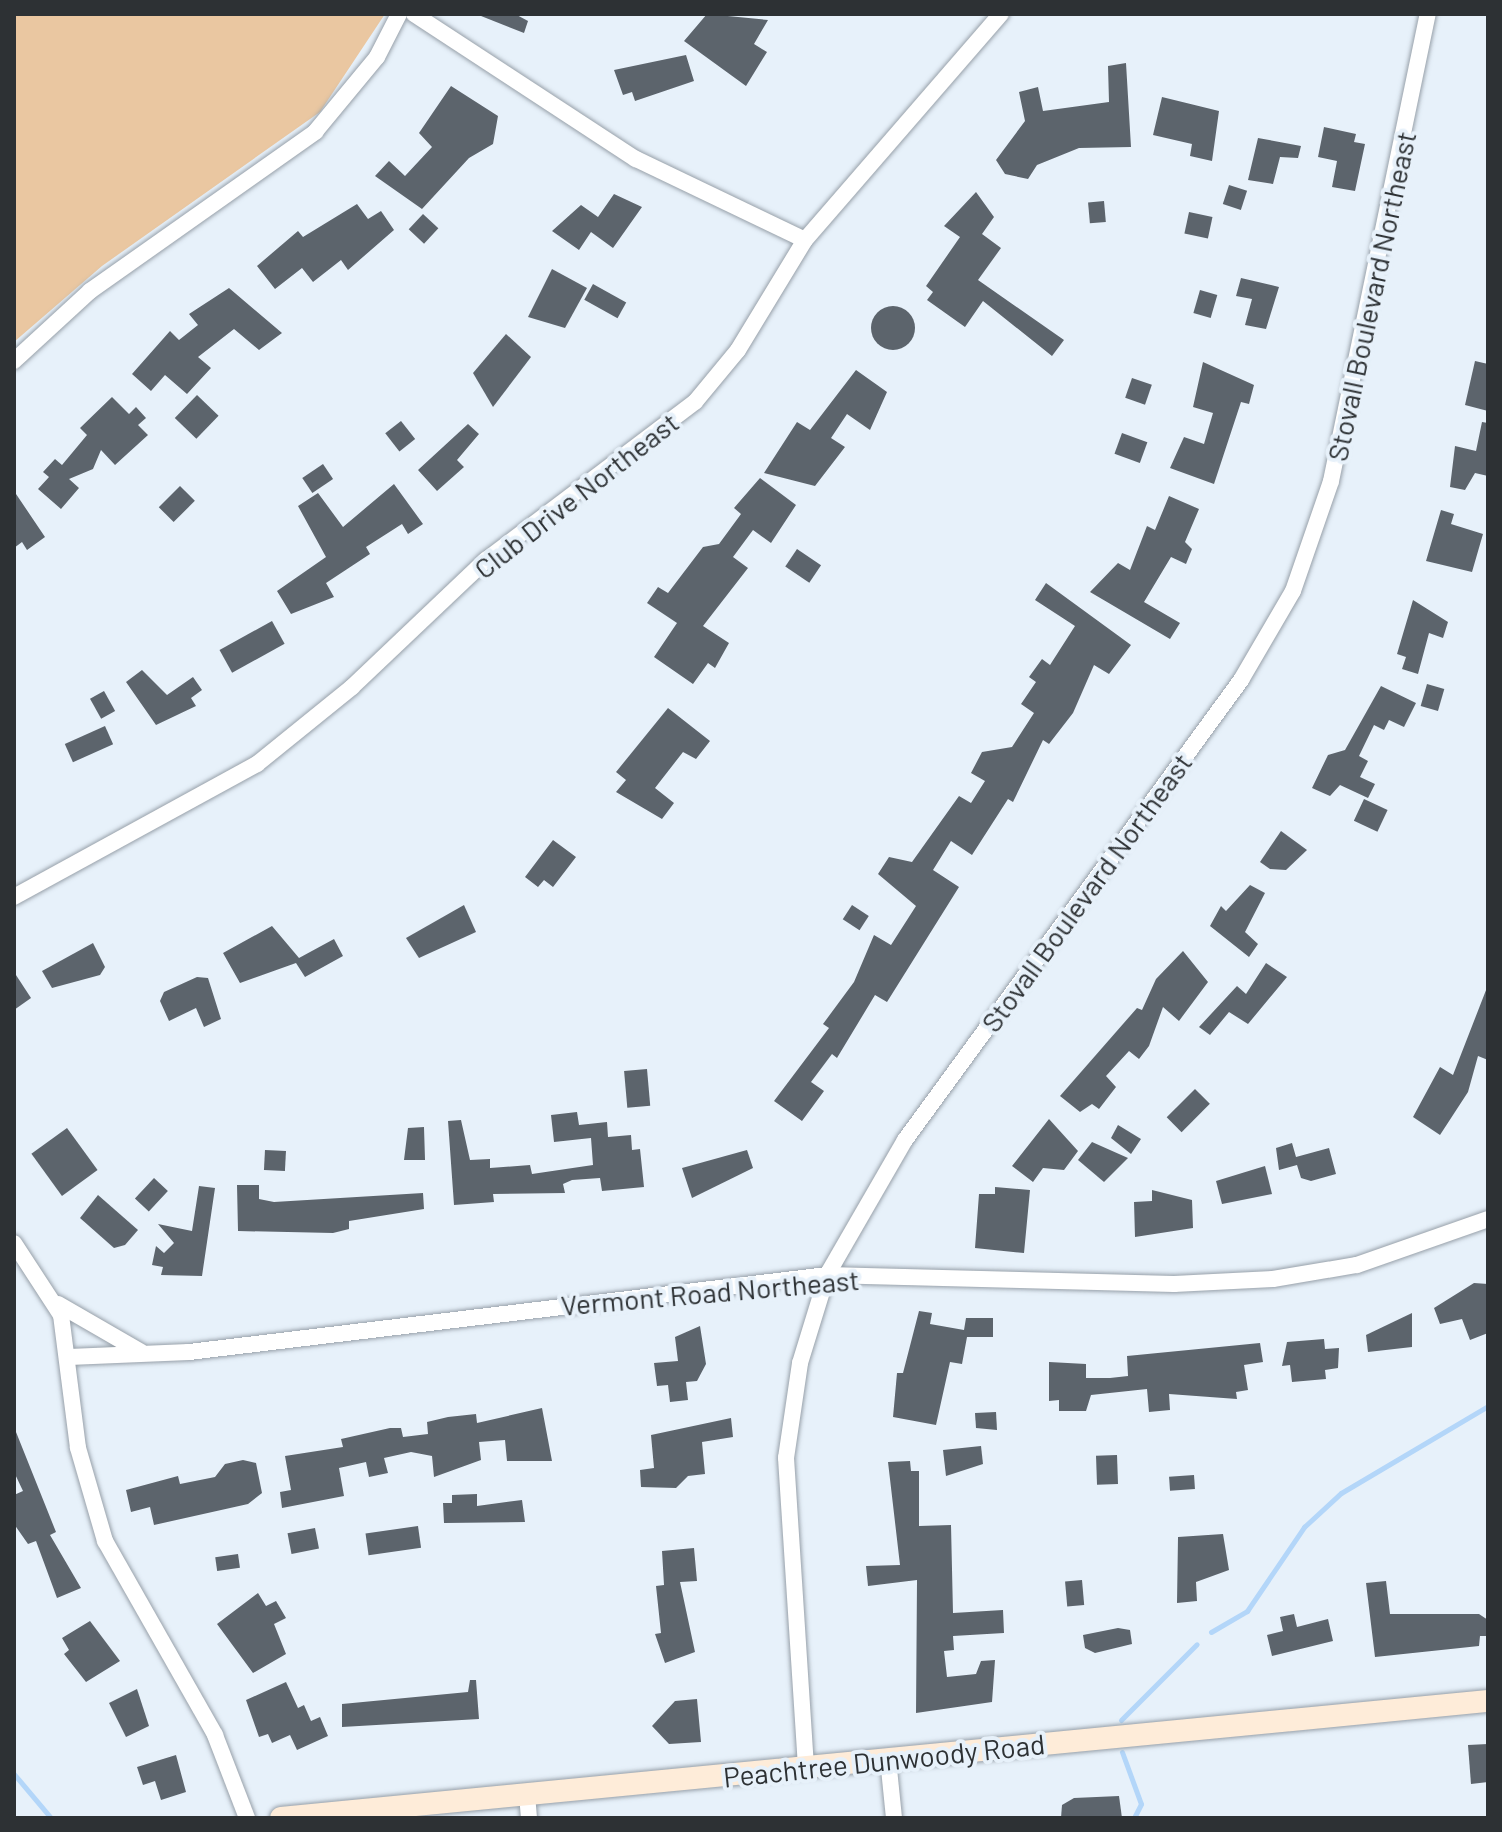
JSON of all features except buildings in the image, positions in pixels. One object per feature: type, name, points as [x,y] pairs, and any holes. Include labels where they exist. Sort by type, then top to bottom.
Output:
[{"type":"main road","name":"Peachtree Dunwoody Road","points":[[281,1818],[1488,1701]]},
{"type":"street","points":[[14,361],[90,291],[315,132],[377,57],[399,14]]},
{"type":"street","points":[[414,14],[636,159],[805,240]]},
{"type":"street","name":"Club Drive Northeast","points":[[14,897],[207,795],[307,726],[486,560],[695,402],[738,350],[805,240],[1001,14]]},
{"type":"street","name":"Stovall Boulevard Northeast","points":[[806,1767],[786,1458],[800,1363],[827,1275],[905,1140],[1241,680],[1293,591],[1331,481],[1428,14]]},
{"type":"street","name":"Vermont Road Northeast","points":[[69,1357],[146,1354],[827,1275],[1227,1283],[1357,1265],[1488,1219]]},
{"type":"street","points":[[14,1243],[54,1304],[69,1357],[78,1448],[105,1541],[215,1735],[247,1818]]},
{"type":"street","points":[[54,1304],[146,1354]]},
{"type":"street","points":[[888,1759],[894,1818]]},
{"type":"street","points":[[527,1795],[529,1818]]},
{"type":"shaded area","points":[[14,14],[385,14],[320,112],[102,266],[14,342]]},
{"type":"waterway","points":[[1211,1632],[1247,1611],[1304,1527],[1341,1493],[1488,1406]]},
{"type":"waterway","points":[[1121,1720],[1197,1644]]},
{"type":"waterway","points":[[1122,1752],[1141,1804],[1134,1818]]},
{"type":"waterway","points":[[14,1774],[51,1818]]}]
